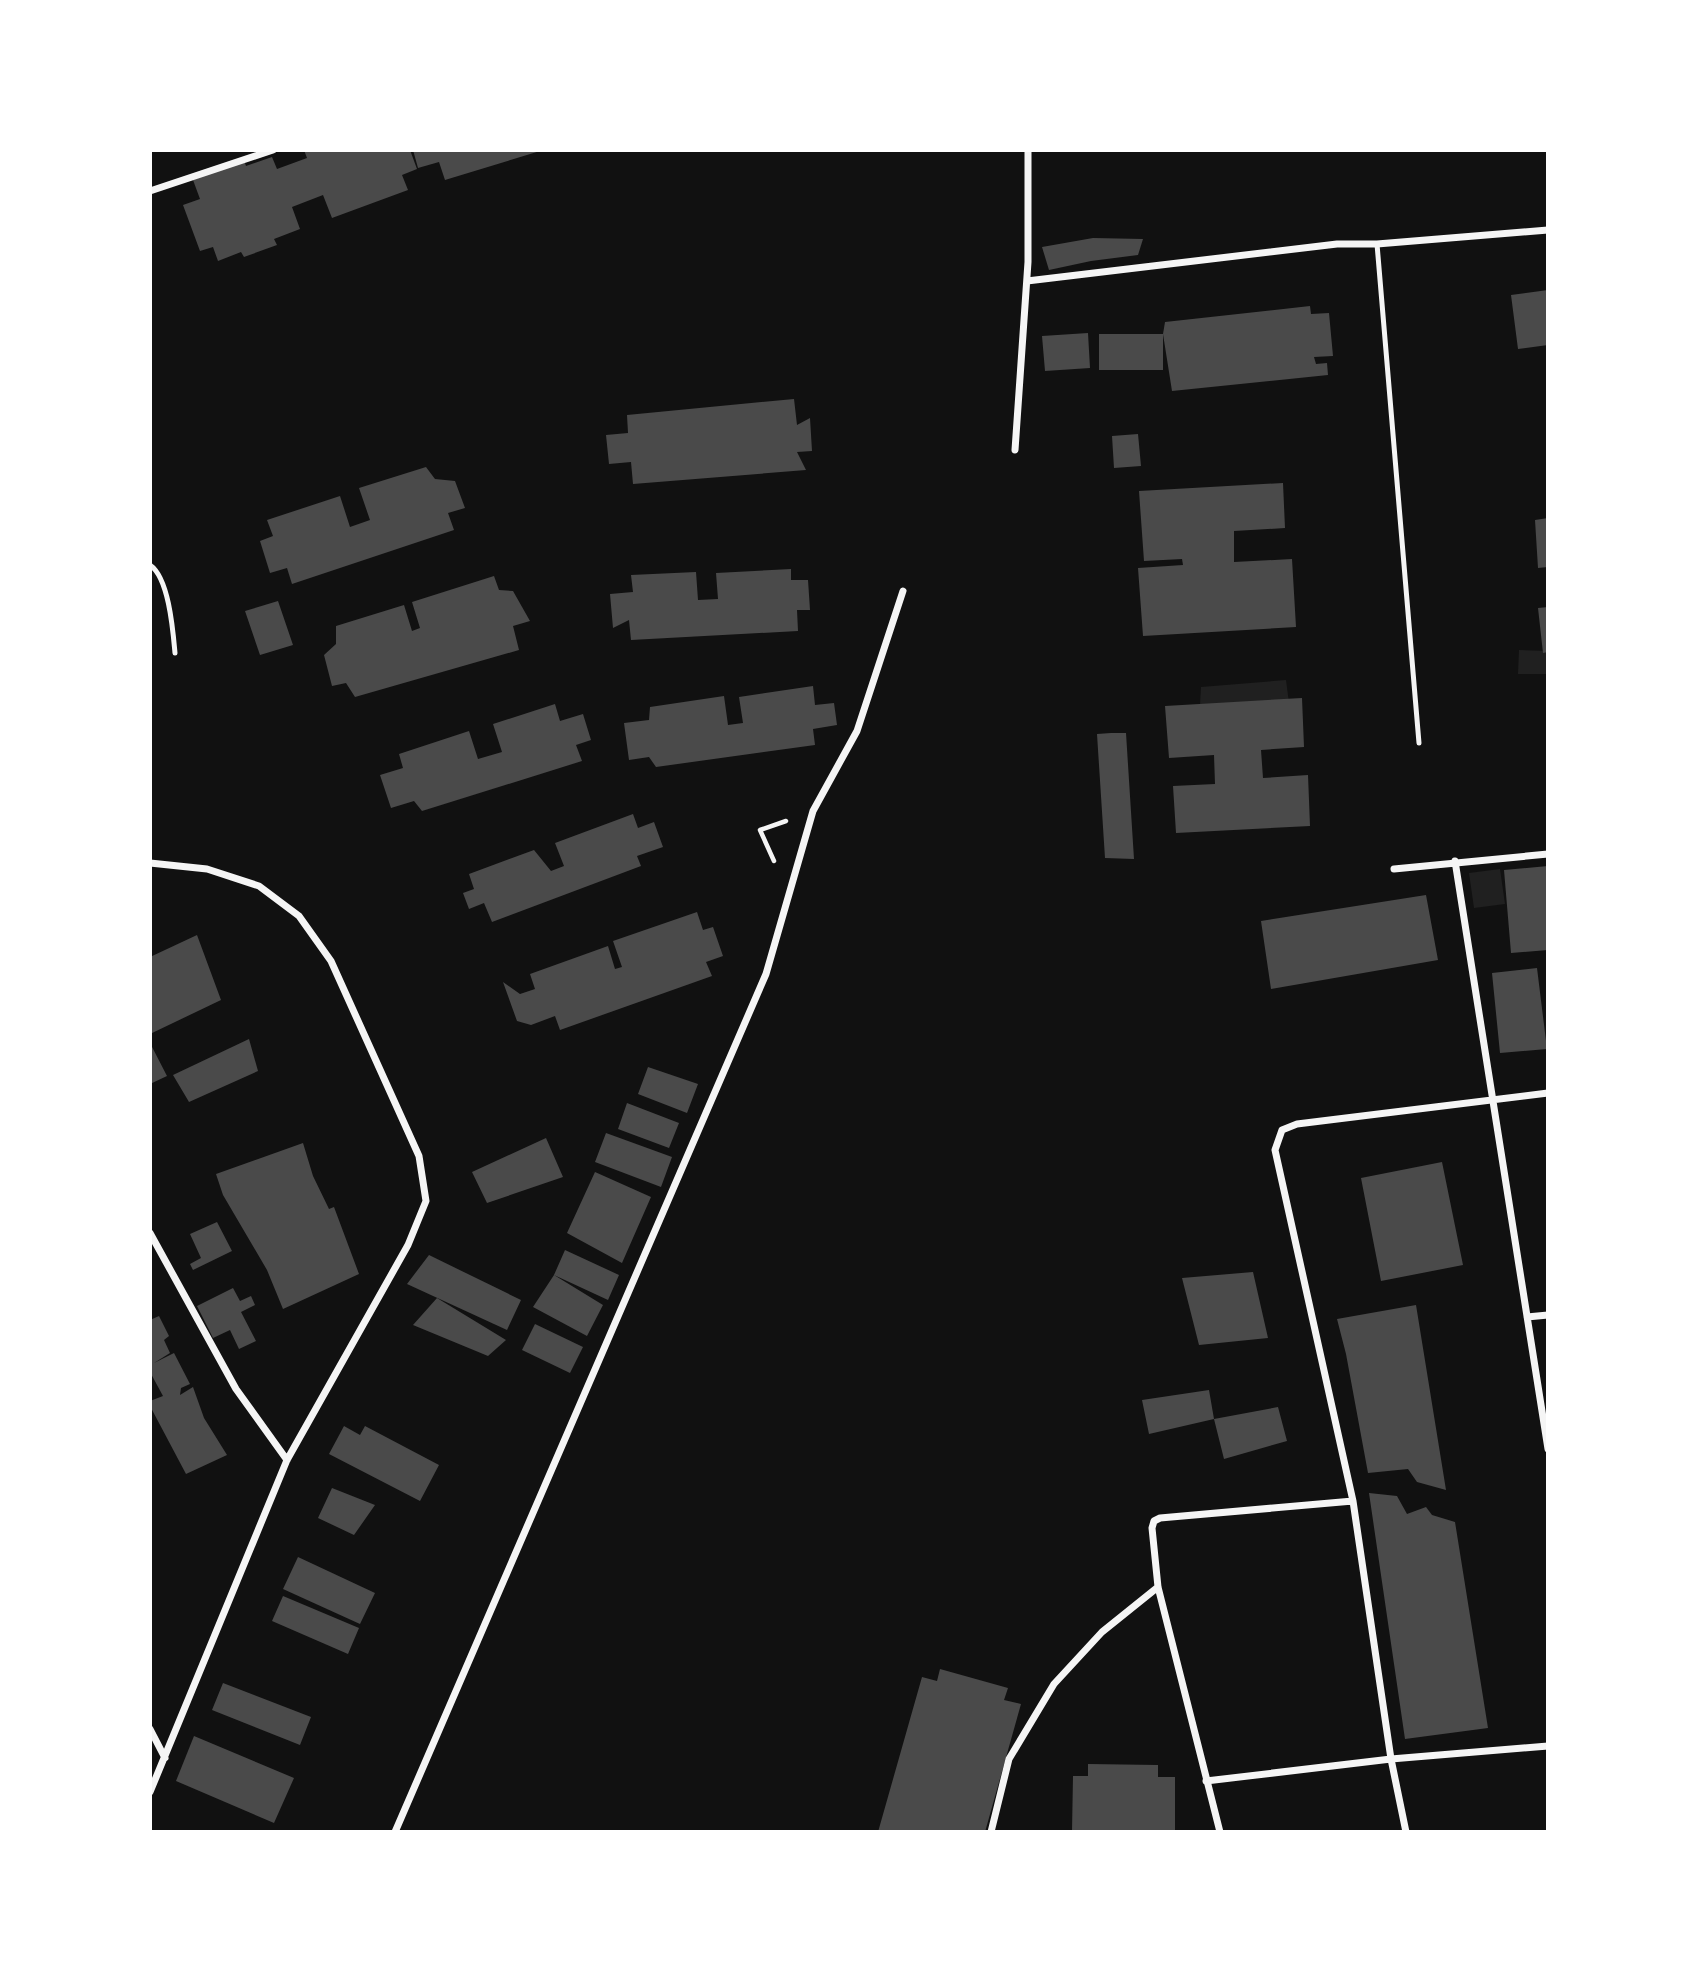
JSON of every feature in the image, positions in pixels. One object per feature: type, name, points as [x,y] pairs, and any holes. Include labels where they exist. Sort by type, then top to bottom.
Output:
[{"type":"street","points":[[150,191],[273,150]]},
{"type":"street","points":[[1015,450],[1027,281],[1028,150]]},
{"type":"street","points":[[1027,281],[1337,244],[1377,244],[1548,230]]},
{"type":"street","points":[[395,1832],[765,974],[813,811],[856,730],[903,591]]},
{"type":"street","points":[[1394,869],[1548,854]]},
{"type":"street","points":[[1455,861],[1548,1448]]},
{"type":"street","points":[[150,863],[206,869],[259,886],[299,916],[331,961],[419,1156],[426,1202],[408,1245],[287,1460],[150,1792]]},
{"type":"street","points":[[1406,1832],[1391,1759],[1353,1501],[1275,1150],[1282,1130],[1297,1124],[1548,1093]]},
{"type":"street","points":[[150,1233],[236,1389],[287,1460]]},
{"type":"street","points":[[1527,1317],[1548,1315]]},
{"type":"street","points":[[1220,1832],[1158,1587],[1152,1528],[1154,1521],[1160,1518],[1353,1501]]},
{"type":"street","points":[[991,1832],[1009,1759],[1054,1684],[1102,1632],[1158,1587]]},
{"type":"street","points":[[150,1729],[165,1758]]},
{"type":"street","points":[[1206,1781],[1391,1759],[1548,1746]]},
{"type":"lane","points":[[1377,244],[1419,743]]},
{"type":"lane","points":[[150,565],[157,570],[171,615],[175,653]]},
{"type":"shaded area","points":[[1519,650],[1547,651],[1547,674],[1518,674]]},
{"type":"shaded area","points":[[1286,680],[1289,703],[1200,705],[1201,687]]},
{"type":"shaded area","points":[[1500,869],[1505,904],[1474,908],[1469,873]]},
{"type":"building","points":[[304,150],[410,150],[417,169],[402,175],[408,190],[332,218],[323,195],[292,207],[300,229],[274,239],[277,245],[244,257],[241,252],[218,261],[213,247],[200,251],[183,205],[200,199],[193,180],[244,160],[246,166],[272,157],[277,169],[307,158]]},
{"type":"building","points":[[413,150],[540,151],[445,180],[439,162],[418,168]]},
{"type":"building","points":[[1093,238],[1143,239],[1138,255],[1049,270],[1042,247]]},
{"type":"building","points":[[1548,290],[1548,345],[1518,349],[1511,295]]},
{"type":"building","points":[[1310,306],[1311,314],[1329,313],[1333,356],[1314,357],[1316,364],[1327,363],[1328,375],[1172,391],[1163,334],[1165,322]]},
{"type":"building","points":[[1088,333],[1090,368],[1045,371],[1042,336]]},
{"type":"building","points":[[1099,334],[1163,334],[1163,370],[1099,370]]},
{"type":"building","points":[[794,399],[797,425],[810,418],[812,451],[797,452],[806,470],[633,484],[631,462],[609,464],[606,435],[628,433],[627,415]]},
{"type":"building","points":[[1138,434],[1141,466],[1114,468],[1112,436]]},
{"type":"building","points":[[426,467],[435,479],[455,481],[465,508],[448,513],[454,530],[292,584],[287,568],[270,573],[260,541],[273,536],[267,520],[340,496],[350,527],[370,520],[359,488]]},
{"type":"building","points":[[1283,483],[1285,528],[1234,531],[1234,562],[1292,559],[1296,627],[1143,636],[1138,568],[1183,565],[1182,559],[1144,561],[1139,491]]},
{"type":"building","points":[[1548,518],[1548,567],[1538,568],[1535,520]]},
{"type":"building","points":[[791,569],[791,580],[808,580],[810,610],[797,610],[798,631],[631,640],[629,620],[613,628],[610,594],[633,592],[631,575],[696,572],[698,600],[718,599],[716,573]]},
{"type":"building","points":[[494,576],[499,590],[513,591],[530,621],[513,626],[519,650],[355,697],[346,683],[332,686],[324,655],[336,644],[336,626],[404,605],[412,631],[420,628],[412,602]]},
{"type":"building","points":[[278,601],[293,645],[260,655],[245,611]]},
{"type":"building","points":[[1548,607],[1548,652],[1543,653],[1538,608]]},
{"type":"building","points":[[813,686],[815,705],[834,703],[837,725],[813,729],[815,745],[656,767],[649,757],[629,760],[624,723],[649,720],[650,707],[724,696],[728,725],[743,723],[739,697]]},
{"type":"building","points":[[1302,698],[1304,747],[1261,750],[1263,778],[1308,775],[1310,826],[1176,833],[1173,786],[1215,784],[1214,755],[1169,758],[1165,706]]},
{"type":"building","points":[[555,704],[560,721],[583,714],[591,740],[576,745],[582,761],[422,811],[414,801],[391,808],[380,775],[403,768],[399,754],[469,731],[478,759],[502,752],[493,724]]},
{"type":"building","points":[[1126,733],[1134,859],[1105,858],[1097,734]]},
{"type":"building","points":[[633,814],[638,828],[654,822],[663,847],[637,856],[641,866],[492,922],[484,903],[469,909],[463,893],[474,889],[469,874],[534,850],[551,871],[564,866],[555,843]]},
{"type":"building","points":[[1548,866],[1548,950],[1511,953],[1504,870]]},
{"type":"building","points":[[1426,895],[1438,960],[1271,989],[1261,921]]},
{"type":"building","points":[[697,912],[703,930],[713,927],[723,956],[706,962],[712,976],[560,1030],[555,1016],[531,1025],[517,1021],[503,982],[520,994],[535,989],[530,974],[608,946],[615,969],[622,967],[613,941]]},
{"type":"building","points":[[197,935],[221,1000],[150,1034],[150,957]]},
{"type":"building","points":[[1537,968],[1547,1049],[1500,1053],[1492,973]]},
{"type":"building","points":[[249,1039],[258,1071],[189,1102],[173,1075]]},
{"type":"building","points":[[150,1043],[167,1076],[150,1084]]},
{"type":"building","points":[[648,1067],[698,1084],[687,1113],[638,1094]]},
{"type":"building","points":[[627,1103],[679,1123],[669,1148],[618,1129]]},
{"type":"building","points":[[606,1133],[672,1157],[661,1187],[595,1162]]},
{"type":"building","points":[[546,1138],[563,1177],[487,1203],[472,1172]]},
{"type":"building","points":[[303,1143],[313,1176],[329,1209],[334,1207],[359,1274],[283,1309],[267,1270],[223,1195],[216,1174]]},
{"type":"building","points":[[1442,1162],[1463,1265],[1381,1281],[1361,1178]]},
{"type":"building","points":[[595,1172],[651,1197],[622,1263],[567,1233]]},
{"type":"building","points":[[217,1222],[232,1251],[193,1270],[190,1264],[201,1258],[190,1234]]},
{"type":"building","points":[[565,1250],[619,1275],[608,1300],[554,1275]]},
{"type":"building","points":[[429,1255],[521,1300],[507,1330],[407,1284]]},
{"type":"building","points":[[1253,1272],[1268,1338],[1199,1345],[1182,1278]]},
{"type":"building","points":[[554,1275],[603,1305],[587,1336],[533,1307]]},
{"type":"building","points":[[233,1288],[240,1301],[251,1296],[255,1305],[241,1312],[256,1341],[239,1349],[230,1330],[213,1338],[197,1306]]},
{"type":"building","points":[[437,1298],[506,1340],[488,1356],[413,1325]]},
{"type":"building","points":[[1416,1305],[1446,1490],[1417,1482],[1408,1469],[1368,1473],[1337,1319]]},
{"type":"building","points":[[159,1316],[169,1336],[164,1340],[170,1353],[154,1363],[174,1353],[190,1384],[181,1388],[180,1395],[193,1387],[204,1418],[227,1455],[186,1474],[150,1406],[150,1401],[163,1396],[150,1372],[150,1320]]},
{"type":"building","points":[[535,1324],[583,1347],[570,1373],[522,1350]]},
{"type":"building","points":[[1209,1390],[1214,1419],[1149,1434],[1142,1400]]},
{"type":"building","points":[[1278,1407],[1287,1441],[1224,1459],[1214,1419]]},
{"type":"building","points":[[344,1426],[360,1435],[365,1426],[439,1465],[420,1501],[329,1454]]},
{"type":"building","points":[[332,1488],[375,1505],[354,1535],[318,1518]]},
{"type":"building","points":[[1369,1493],[1397,1496],[1407,1514],[1426,1507],[1432,1515],[1455,1522],[1488,1728],[1405,1739]]},
{"type":"building","points":[[298,1557],[375,1593],[360,1624],[283,1589]]},
{"type":"building","points":[[283,1596],[359,1628],[348,1654],[272,1621]]},
{"type":"building","points":[[940,1669],[1008,1688],[1004,1700],[1021,1704],[985,1832],[878,1832],[922,1677],[937,1681]]},
{"type":"building","points":[[223,1683],[311,1717],[300,1745],[212,1710]]},
{"type":"building","points":[[194,1736],[294,1778],[274,1823],[176,1781]]},
{"type":"building","points":[[1088,1764],[1158,1765],[1158,1777],[1175,1777],[1175,1832],[1072,1832],[1073,1776],[1088,1776]]}]
